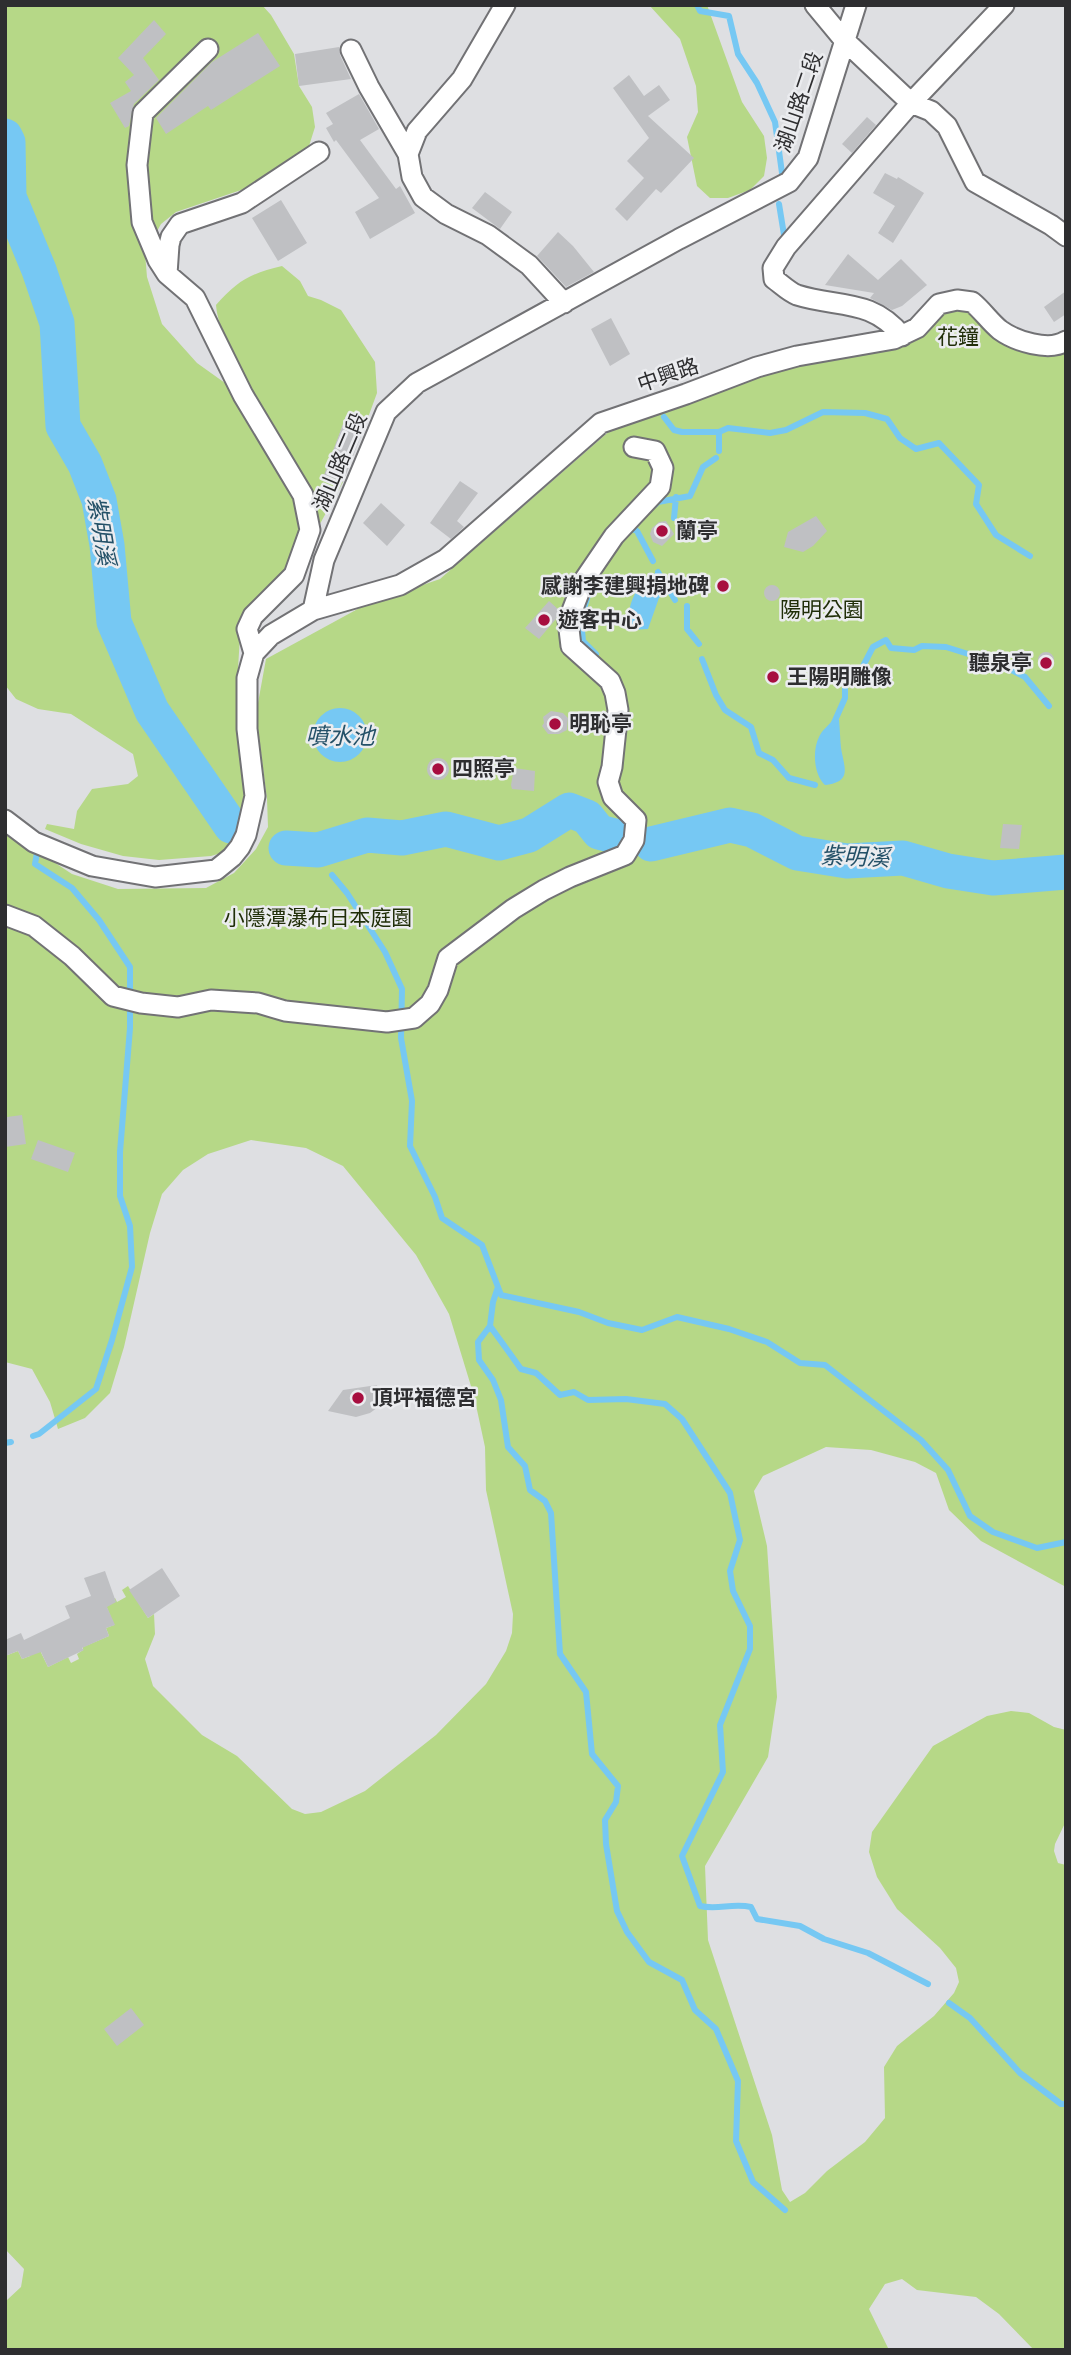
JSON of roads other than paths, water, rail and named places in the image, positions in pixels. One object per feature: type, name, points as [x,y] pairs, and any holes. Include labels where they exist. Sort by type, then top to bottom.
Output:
[{"type":"street","points":[[408,154],[416,131],[462,79],[505,5]]},
{"type":"street","points":[[815,5],[844,40],[879,70],[911,103],[931,111],[947,126],[975,183],[1066,236]]},
{"type":"street","name":"湖山路二段","points":[[313,610],[324,560],[386,412],[416,383],[789,182],[808,158],[856,5]]},
{"type":"street","points":[[902,336],[890,321],[863,307],[794,295],[775,279],[773,268],[786,247],[911,103],[1004,5]]},
{"type":"street","points":[[208,49],[143,113],[137,165],[142,222],[158,260],[167,274],[195,298],[243,395],[303,495],[310,530],[294,575],[253,616],[247,629],[254,653]]},
{"type":"street","points":[[351,50],[408,154],[412,177],[423,197],[446,214],[488,235],[529,265],[564,303]]},
{"type":"street","points":[[167,274],[171,237],[180,224],[242,203],[318,152]]},
{"type":"street","name":"中興路","points":[[313,610],[400,585],[446,559],[601,423],[757,366],[902,336],[918,328],[939,304],[957,300],[972,302],[1000,330],[1020,340],[1036,345],[1062,345],[1066,341]]},
{"type":"street","points":[[5,915],[34,926],[72,956],[113,996],[141,1003],[178,1007],[211,1000],[258,1003],[285,1011],[387,1022],[414,1018],[429,1004],[438,990],[449,958],[513,909],[544,890],[625,855],[635,840],[636,820],[613,797],[608,782],[618,710],[615,693],[610,681],[571,646],[568,621],[584,580],[614,536],[660,487],[663,468],[655,451],[634,447]]},
{"type":"street","points":[[5,820],[34,842],[92,866],[155,877],[216,870],[240,847],[246,835],[255,796],[247,729],[247,678],[254,653],[271,635],[313,610]]},
{"type":"water","points":[[658,572],[668,592],[659,598],[648,629],[630,630],[629,613],[634,596],[644,581]]},
{"type":"water","name":"噴水池","points":[[340,708],[359,716],[367,735],[359,754],[340,762],[321,754],[313,735],[321,716]]},
{"type":"water","points":[[834,719],[839,720],[845,772],[840,781],[825,785],[816,769],[815,749],[820,734]]},
{"type":"waterway","points":[[697,5],[700,11],[729,16],[738,54],[757,83],[775,122],[782,173]]},
{"type":"waterway","name":"紫明溪","points":[[5,136],[8,142],[9,197],[57,323],[63,426],[85,464],[99,500],[107,545],[114,622],[152,711],[231,826]]},
{"type":"waterway","points":[[779,204],[785,241]]},
{"type":"waterway","points":[[664,417],[674,430],[682,432],[719,432],[728,428],[770,433],[786,430],[823,412],[865,413],[887,419],[900,438],[916,449],[939,443],[979,485],[976,504],[996,535],[1030,556]]},
{"type":"waterway","points":[[719,432],[719,451]]},
{"type":"waterway","points":[[655,505],[658,502],[690,496],[703,467],[716,458]]},
{"type":"waterway","points":[[674,518],[676,497]]},
{"type":"waterway","points":[[636,525],[632,529],[637,531],[653,561]]},
{"type":"waterway","points":[[658,572],[675,600]]},
{"type":"waterway","points":[[589,592],[581,619],[583,641],[596,654]]},
{"type":"waterway","points":[[687,606],[687,629],[699,644]]},
{"type":"waterway","points":[[833,725],[845,698],[845,682],[862,668],[873,647],[886,640],[891,648],[914,650],[922,646],[946,647],[1000,664],[1025,677],[1049,706]]},
{"type":"waterway","points":[[702,659],[725,710],[751,727],[759,753],[773,760],[789,778],[815,785]]},
{"type":"waterway","name":"紫明溪","points":[[286,848],[318,850],[367,835],[402,838],[446,829],[499,843],[529,835],[569,810],[587,817],[599,832],[618,837]]},
{"type":"waterway","name":"紫明溪","points":[[651,844],[730,825],[752,830],[797,853],[847,861],[903,858],[948,871],[993,878],[1066,872]]},
{"type":"waterway","name":"紫明溪","points":[[318,850],[321,855]]},
{"type":"waterway","points":[[33,1436],[96,1389],[132,1267],[130,1226],[120,1196],[120,1152],[130,1028],[130,967],[99,920],[72,888],[35,864],[37,853]]},
{"type":"waterway","points":[[332,875],[347,893],[385,952],[402,989],[401,1038],[412,1101],[410,1146],[435,1197],[442,1218],[482,1245],[501,1295],[579,1312],[608,1323],[642,1330],[677,1317],[729,1329],[767,1342],[800,1363],[825,1365],[921,1440],[948,1470],[970,1516],[993,1532],[1037,1548],[1066,1542]]},
{"type":"waterway","points":[[498,1287],[490,1326],[478,1342],[479,1360],[493,1380],[501,1400],[508,1447],[525,1466],[530,1490],[545,1501],[551,1513],[560,1654],[586,1692],[592,1754],[618,1786],[616,1802],[605,1820],[606,1844],[617,1911],[627,1932],[649,1962],[682,1980],[695,2010],[716,2029],[738,2081],[736,2141],[753,2182],[785,2210]]},
{"type":"waterway","points":[[490,1326],[521,1369],[536,1373],[560,1395],[574,1392],[588,1400],[626,1399],[665,1404],[682,1419],[730,1493],[740,1540],[730,1571],[733,1591],[750,1626],[750,1649],[720,1725],[723,1772],[682,1856],[700,1906],[751,1907],[757,1919],[800,1926],[824,1939],[868,1953],[928,1984]]},
{"type":"waterway","points":[[5,1443],[11,1442]]},
{"type":"waterway","points":[[949,2003],[970,2018],[1020,2073],[1061,2104],[1066,2104]]},
{"type":"place","name":"蘭亭","points":[[662,531]]},
{"type":"place","name":"感謝李建興捐地碑","points":[[723,586]]},
{"type":"place","name":"遊客中心","points":[[544,620]]},
{"type":"place","name":"聽泉亭","points":[[1046,663]]},
{"type":"place","name":"王陽明雕像","points":[[773,677]]},
{"type":"place","name":"明恥亭","points":[[555,724]]},
{"type":"place","name":"四照亭","points":[[438,769]]},
{"type":"place","name":"頂坪福德宮","points":[[358,1398]]},
{"type":"park label","name":"花鐘","points":[[958,337]]},
{"type":"park label","name":"陽明公園","points":[[822,610]]},
{"type":"park label","name":"小隱潭瀑布日本庭園","points":[[318,918]]}]
